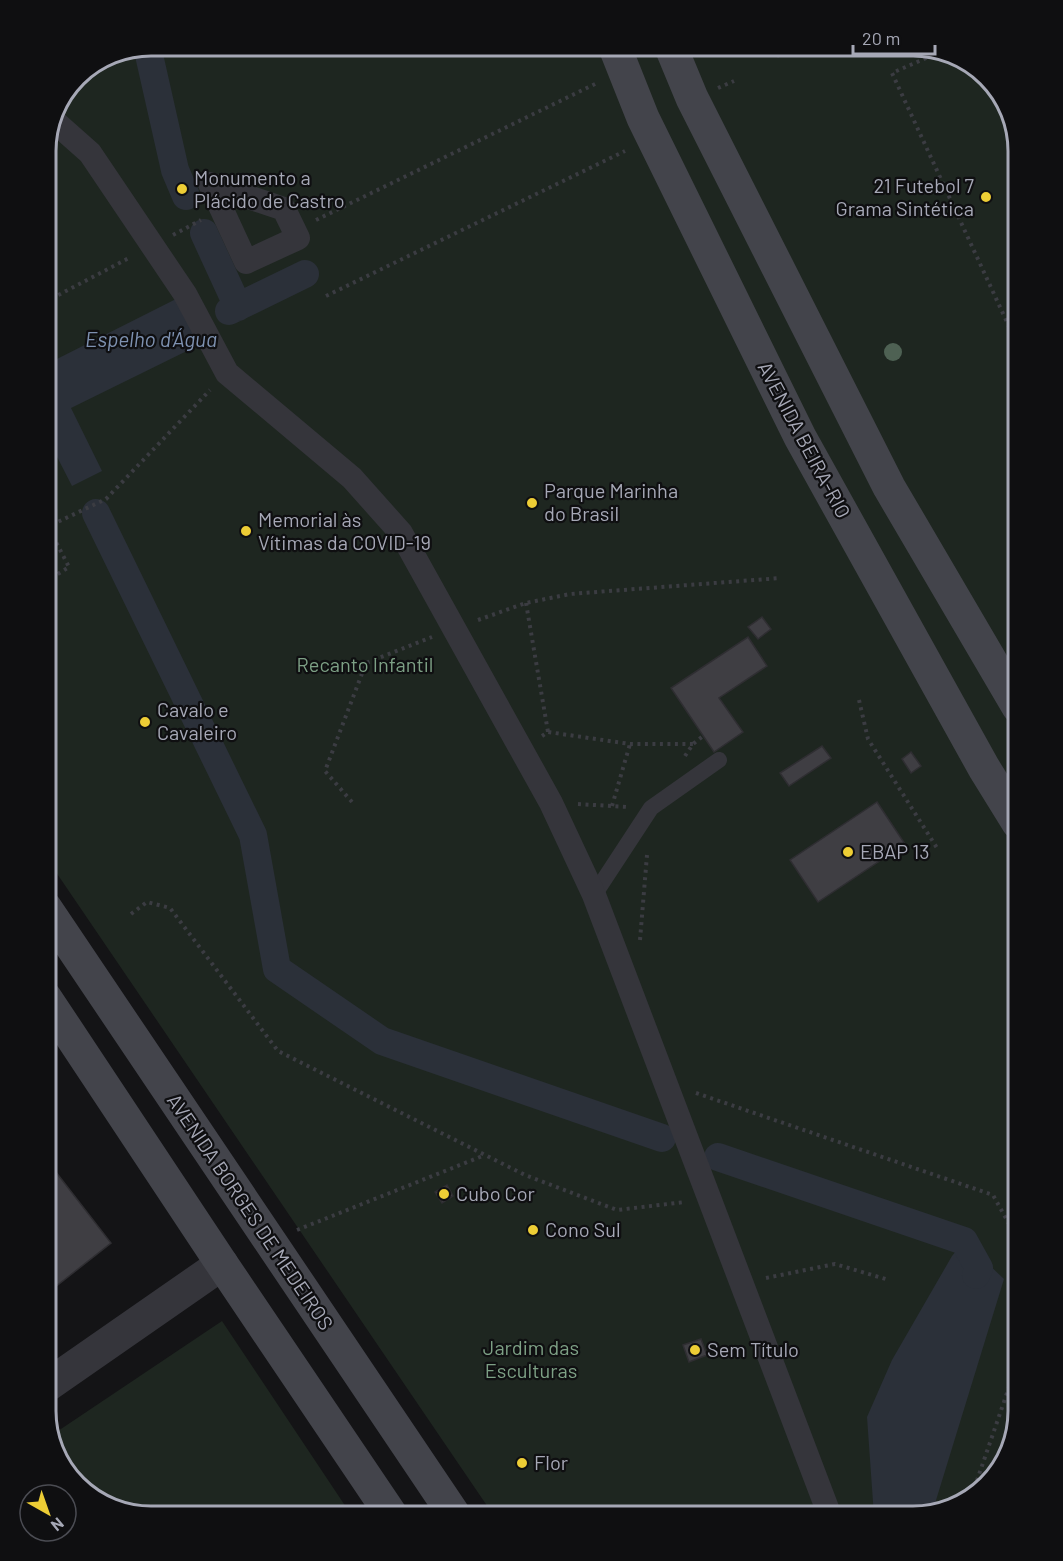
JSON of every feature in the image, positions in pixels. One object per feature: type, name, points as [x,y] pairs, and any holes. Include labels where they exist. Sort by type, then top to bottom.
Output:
[{"type":"main road","name":"AVENIDA BEIRA-RIO","points":[[618,56],[643,118],[800,437],[984,768],[1008,807]]},
{"type":"main road","points":[[675,56],[692,98],[889,487],[1008,689]]},
{"type":"main road","name":"AVENIDA BORGES DE MEDEIROS","points":[[56,923],[448,1505]]},
{"type":"main road","points":[[56,1014],[385,1505]]},
{"type":"street","points":[[59,126],[90,153],[185,294],[227,373],[352,478],[401,533],[551,802],[594,895],[826,1506]]},
{"type":"street","points":[[56,1379],[222,1264]]},
{"type":"lane","points":[[594,895],[651,808],[719,760]]},
{"type":"path","points":[[928,57],[892,73],[1008,324]]},
{"type":"path","points":[[294,231],[596,81],[601,92]]},
{"type":"path","points":[[326,296],[628,149],[624,141]]},
{"type":"path","points":[[56,524],[106,499],[227,373]]},
{"type":"path","points":[[56,544],[69,567],[56,575]]},
{"type":"path","points":[[352,802],[325,771],[366,663],[526,603],[570,594],[781,578]]},
{"type":"path","points":[[526,603],[548,732]]},
{"type":"path","points":[[859,700],[868,739],[937,848]]},
{"type":"path","points":[[520,748],[548,732],[630,744],[693,744]]},
{"type":"path","points":[[612,806],[630,744]]},
{"type":"path","points":[[639,945],[647,854]]},
{"type":"path","points":[[131,914],[147,902],[170,908],[278,1051],[525,1175],[617,1210],[710,1200]]},
{"type":"path","points":[[666,1083],[993,1195],[1008,1222]]},
{"type":"path","points":[[269,1241],[486,1155]]},
{"type":"path","points":[[741,1283],[835,1264],[889,1280]]},
{"type":"path","points":[[977,1480],[1008,1390]]},
{"type":"green space","name":"Parque Marinha do Brasil","points":[[919,56],[937,59],[960,68],[980,83],[988,93],[1000,114],[1008,151],[1008,1410],[1004,1435],[995,1458],[980,1478],[960,1493],[925,1505],[487,1505],[56,872],[57,132],[63,114],[83,83],[114,63],[132,57]]},
{"type":"green space","points":[[222,1321],[345,1505],[132,1504],[103,1493],[83,1478],[68,1458],[58,1431]]},
{"type":"water","name":"Espelho d'Água","points":[[176,299],[199,345],[71,408],[102,471],[72,486],[56,455],[56,359]]},
{"type":"water","points":[[964,1241],[1004,1279],[935,1502],[912,1506],[873,1506],[867,1417],[892,1360],[952,1256]]},
{"type":"building","points":[[762,617],[771,629],[758,639],[748,627]]},
{"type":"building","points":[[748,637],[767,666],[719,698],[743,732],[714,752],[671,688]]},
{"type":"building","points":[[822,746],[831,758],[789,786],[780,773]]},
{"type":"building","points":[[911,752],[921,766],[911,773],[902,759]]},
{"type":"building","name":"EBAP 13","points":[[877,802],[905,844],[818,902],[790,860]]},
{"type":"building","points":[[56,1172],[111,1243],[56,1286]]},
{"type":"building","name":"Cubo Cor","points":[[447,1185],[453,1196],[442,1203],[435,1192]]},
{"type":"building","name":"Sem Título","points":[[701,1339],[707,1355],[689,1362],[683,1345]]},
{"type":"waterway","points":[[149,56],[175,170],[186,196]]},
{"type":"waterway","points":[[204,233],[238,307]]},
{"type":"waterway","points":[[229,311],[305,274]]},
{"type":"waterway","points":[[96,513],[253,835],[277,969],[382,1041],[662,1138]]},
{"type":"waterway","points":[[718,1157],[964,1241],[979,1268],[976,1275]]},
{"type":"place","name":"Monumento a Plácido de Castro","points":[[182,189]]},
{"type":"place","name":"21 Futebol 7 Grama Sintética","points":[[986,197]]},
{"type":"place","name":"Parque Marinha do Brasil","points":[[532,503]]},
{"type":"place","name":"Memorial às Vítimas da COVID-19","points":[[246,531]]},
{"type":"place","name":"Cavalo e Cavaleiro","points":[[145,722]]},
{"type":"place","name":"EBAP 13","points":[[848,852]]},
{"type":"place","name":"Cubo Cor","points":[[444,1194]]},
{"type":"place","name":"Cono Sul","points":[[533,1230]]},
{"type":"place","name":"Sem Título","points":[[695,1350]]},
{"type":"place","name":"Flor","points":[[522,1463]]},
{"type":"park label","name":"Recanto Infantil","points":[[365,665]]},
{"type":"park label","name":"Jardim das Esculturas","points":[[531,1360]]}]
